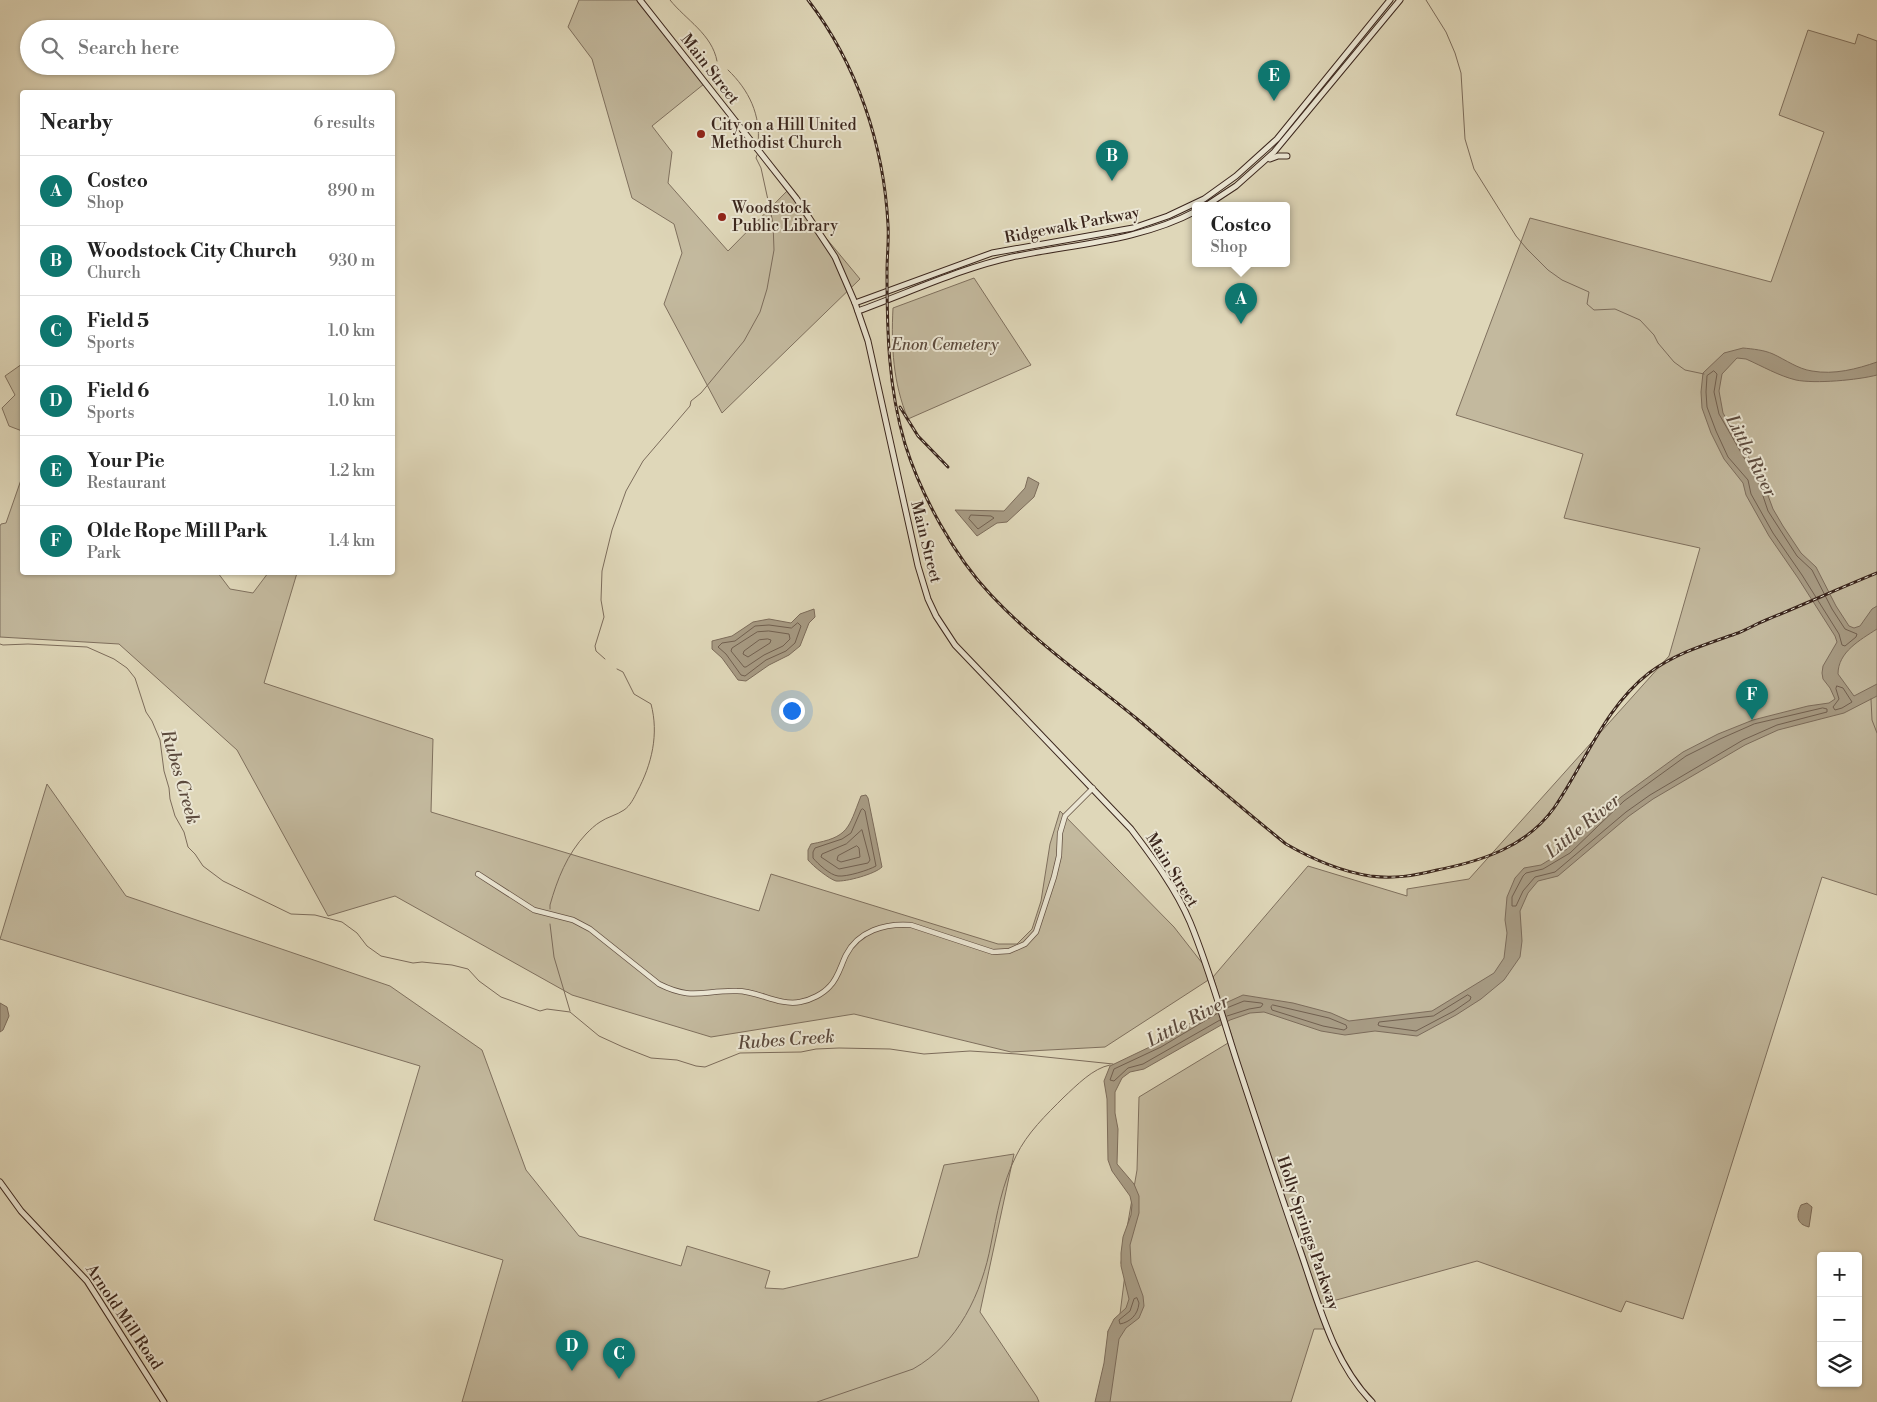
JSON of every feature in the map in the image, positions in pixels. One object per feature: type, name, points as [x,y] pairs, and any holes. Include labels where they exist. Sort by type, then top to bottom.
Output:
[{"type":"main road","name":"Main Street","points":[[640,0],[811,220],[835,258],[858,311],[873,362],[897,478],[918,566],[928,599],[936,616],[963,655],[1131,829],[1161,871],[1189,921],[1211,980],[1238,1063]]},
{"type":"main road","name":"Ridgewalk Parkway","points":[[1198,202],[1236,176],[1276,139],[1390,0]]},
{"type":"main road","points":[[1212,202],[1236,186],[1267,160],[1400,0]]},
{"type":"main road","points":[[1267,160],[1278,156],[1287,156]]},
{"type":"main road","name":"Ridgewalk Parkway","points":[[855,303],[992,253],[1133,228],[1192,205]]},
{"type":"main road","name":"Ridgewalk Parkway","points":[[858,311],[994,261],[1136,234],[1175,221],[1192,213]]},
{"type":"main road","name":"Holly Springs Parkway","points":[[1238,1063],[1281,1196],[1336,1349],[1353,1379],[1372,1402]]},
{"type":"main road","name":"Arnold Mill Road","points":[[0,1182],[21,1211],[87,1281],[164,1402]]},
{"type":"street","points":[[478,874],[534,910],[582,924],[659,984],[670,990],[693,995],[740,991],[786,1002],[801,1002],[820,994],[830,986],[847,953],[856,942],[868,932],[885,926],[911,925],[993,952],[1009,951],[1025,944],[1036,932],[1054,877],[1059,856],[1060,833],[1065,816],[1093,788]]},
{"type":"green space","points":[[579,0],[638,0],[704,84],[652,126],[672,152],[668,183],[728,251],[787,191],[860,279],[722,413],[664,304],[682,253],[674,224],[632,198],[592,59],[568,27]]},
{"type":"green space","points":[[1808,30],[1855,44],[1858,34],[1877,41],[1877,895],[1822,877],[1683,1319],[1626,1301],[1621,1312],[1477,1261],[1322,1304],[1319,1312],[1325,1329],[1314,1329],[1291,1402],[1098,1402],[1110,1384],[1108,1331],[1119,1322],[1125,1274],[1121,1263],[1137,1170],[1139,1097],[1233,1040],[1213,977],[1308,866],[1407,896],[1407,889],[1469,879],[1669,656],[1700,548],[1564,518],[1583,454],[1456,415],[1530,218],[1771,282],[1824,132],[1779,115]]},
{"type":"green space","name":"Enon Cemetery","points":[[974,278],[1031,365],[908,419],[899,392],[894,364],[893,308]]},
{"type":"green space","points":[[20,365],[20,430],[9,426],[2,408],[15,395],[5,376]]},
{"type":"green space","points":[[20,483],[20,575],[220,575],[230,589],[253,593],[266,575],[296,575],[264,683],[433,739],[431,812],[759,911],[771,874],[998,944],[1017,944],[1032,929],[1041,901],[1050,844],[1060,811],[1174,927],[1213,977],[1105,1047],[1011,1052],[854,1014],[711,1037],[572,995],[395,896],[328,916],[237,750],[119,644],[0,637],[0,526],[6,523]]},
{"type":"green space","points":[[47,784],[126,896],[390,986],[482,1050],[526,1170],[579,1236],[681,1266],[687,1246],[770,1271],[765,1288],[783,1289],[918,1257],[944,1165],[1014,1154],[980,1312],[1039,1402],[462,1402],[503,1260],[374,1220],[420,1066],[0,939]]},
{"type":"water","points":[[1743,348],[1770,353],[1802,368],[1820,372],[1845,371],[1877,362],[1877,375],[1848,380],[1814,382],[1796,380],[1746,359],[1737,358],[1722,374],[1719,391],[1723,413],[1763,482],[1773,509],[1801,553],[1816,567],[1836,606],[1849,626],[1854,628],[1860,626],[1872,609],[1877,606],[1877,629],[1851,647],[1842,659],[1838,674],[1854,696],[1877,684],[1877,696],[1844,713],[1778,730],[1745,745],[1653,799],[1629,816],[1558,876],[1538,881],[1528,893],[1520,911],[1522,941],[1520,957],[1504,980],[1481,999],[1417,1036],[1375,1031],[1345,1035],[1321,1031],[1264,1012],[1250,1013],[1230,1020],[1144,1069],[1130,1072],[1122,1078],[1115,1092],[1115,1113],[1118,1129],[1117,1164],[1134,1184],[1139,1196],[1139,1213],[1130,1245],[1131,1263],[1143,1296],[1144,1306],[1139,1318],[1126,1328],[1119,1339],[1110,1402],[1095,1402],[1104,1363],[1108,1331],[1114,1319],[1126,1308],[1129,1299],[1121,1266],[1121,1253],[1123,1237],[1131,1215],[1132,1205],[1130,1196],[1112,1171],[1108,1160],[1107,1099],[1104,1081],[1110,1066],[1158,1043],[1219,1006],[1243,995],[1293,1003],[1331,1013],[1349,1021],[1432,1011],[1494,973],[1504,958],[1507,933],[1505,920],[1507,897],[1515,878],[1524,868],[1541,865],[1567,849],[1621,797],[1683,752],[1718,734],[1753,720],[1808,706],[1829,703],[1835,699],[1823,679],[1822,673],[1823,666],[1837,642],[1835,636],[1769,536],[1746,495],[1743,483],[1724,459],[1711,433],[1702,408],[1703,373],[1724,353]]},
{"type":"water","points":[[1028,477],[1039,483],[1034,497],[1007,522],[997,523],[977,536],[955,510],[1004,511],[1025,488]]},
{"type":"water","points":[[814,609],[815,617],[809,623],[800,646],[789,655],[769,665],[746,681],[738,680],[722,658],[712,649],[712,641],[732,636],[753,622],[769,619],[791,623],[800,614]]},
{"type":"water","points":[[866,795],[882,867],[860,877],[836,881],[821,872],[808,860],[808,850],[811,844],[833,838],[845,830],[861,796]]},
{"type":"water","points":[[0,1003],[7,1007],[9,1016],[3,1030],[0,1032]]},
{"type":"water","points":[[1807,1203],[1812,1207],[1809,1227],[1802,1224],[1798,1219],[1801,1205]]},
{"type":"waterway","points":[[670,0],[704,35],[710,43],[717,61]]},
{"type":"waterway","points":[[1426,0],[1446,32],[1461,73],[1465,139],[1474,169],[1516,236],[1548,270],[1562,280],[1589,292],[1587,304],[1594,310],[1615,309],[1640,320],[1674,362],[1685,370],[1704,374]]},
{"type":"waterway","points":[[728,70],[742,86],[752,104],[758,123],[758,144]]},
{"type":"waterway","points":[[605,659],[596,651],[595,646],[604,617],[601,600],[602,571],[612,530],[626,491],[643,461],[690,406],[691,401],[701,393],[744,341],[760,312],[767,289],[774,250],[773,223],[761,168],[756,158],[757,155]]},
{"type":"waterway","name":"Rubes Creek","points":[[0,644],[87,647],[114,659],[127,668],[135,678],[146,712],[160,740],[170,799],[175,816],[184,832],[188,847],[203,866],[223,881],[291,914],[315,915],[342,922],[357,933],[367,946],[381,956],[413,963],[452,965],[468,969],[479,981],[501,997],[540,1011],[547,1009],[570,1012],[599,1036],[651,1058],[677,1060],[705,1067],[740,1053],[801,1052],[839,1048],[890,1049],[924,1054],[970,1051],[1113,1064]]},
{"type":"waterway","points":[[550,909],[559,877],[573,850],[596,825],[621,812],[628,806],[647,771],[654,738],[651,704],[634,694],[623,672],[617,669]]},
{"type":"waterway","points":[[1871,699],[1872,720],[1877,733]]},
{"type":"waterway","points":[[550,924],[554,957],[570,1011]]},
{"type":"waterway","name":"Little River","points":[[817,1402],[913,1369],[943,1346],[966,1316],[981,1281],[1004,1188],[1020,1148],[1037,1125],[1074,1088],[1097,1070],[1110,1065]]},
{"type":"railway","points":[[808,0],[841,51],[865,106],[874,136],[881,165],[888,225],[887,315],[895,401],[899,423],[912,464],[929,504],[940,524],[977,579],[1025,628],[1286,844],[1326,864],[1347,871],[1370,876],[1387,877],[1412,875],[1454,866],[1486,857],[1502,850],[1530,833],[1554,808],[1608,719],[1620,702],[1649,673],[1681,654],[1738,633],[1877,573]]},
{"type":"railway","points":[[900,407],[918,436],[948,467]]},
{"type":"place","name":"Your Pie","points":[[1274,101]]},
{"type":"place","name":"City on a Hill United Methodist Church","points":[[701,134]]},
{"type":"place","name":"Woodstock City Church","points":[[1112,181]]},
{"type":"place","name":"Woodstock Public Library","points":[[722,217]]},
{"type":"place","name":"Costco","points":[[1241,324]]},
{"type":"place","name":"Olde Rope Mill Park","points":[[1752,720]]},
{"type":"place","name":"Field 6","points":[[572,1371]]},
{"type":"place","name":"Field 5","points":[[619,1379]]}]
